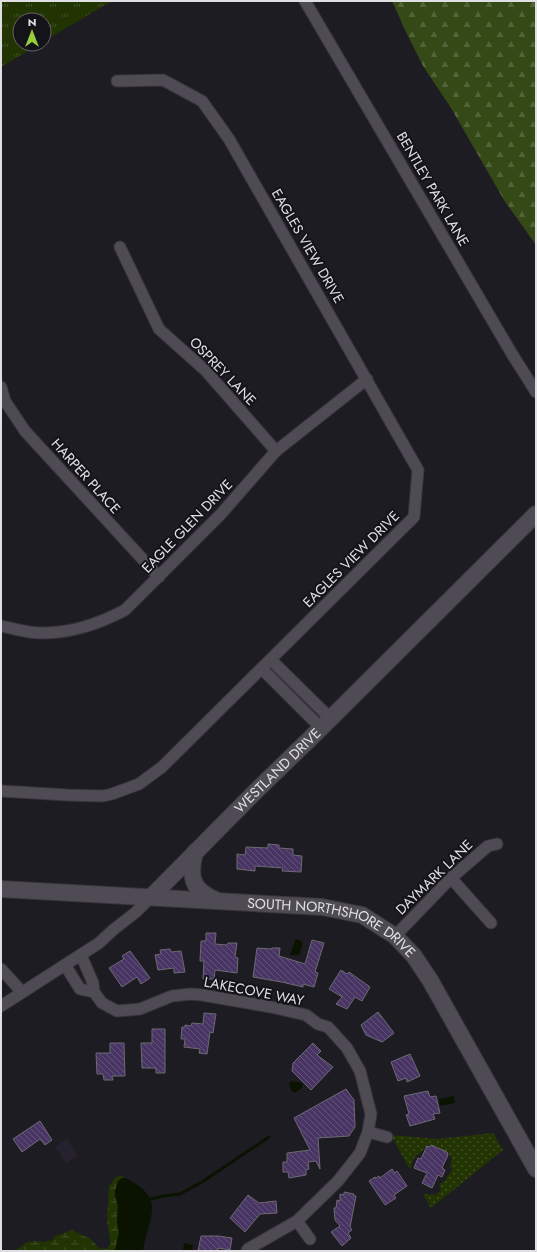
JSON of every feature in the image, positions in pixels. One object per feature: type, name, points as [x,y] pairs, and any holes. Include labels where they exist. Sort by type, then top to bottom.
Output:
[{"type":"main road","name":"WESTLAND DRIVE","points":[[151,897],[536,514]]},
{"type":"main road","points":[[195,852],[192,869],[195,885],[197,889],[219,902]]},
{"type":"main road","name":"SOUTH NORTHSHORE DRIVE","points":[[1,889],[322,907],[362,916],[395,936],[414,956],[430,980],[536,1169]]},
{"type":"street","name":"BENTLEY PARK LANE","points":[[305,1],[508,347],[536,392]]},
{"type":"street","name":"EAGLES VIEW DRIVE","points":[[1,791],[95,796],[112,794],[139,784],[162,767],[414,517],[418,470],[230,139],[202,100],[163,80],[116,81]]},
{"type":"street","name":"OSPREY LANE","points":[[120,247],[159,329],[206,371],[276,451]]},
{"type":"street","name":"EAGLE GLEN DRIVE","points":[[1,626],[28,632],[65,632],[92,625],[125,610],[221,514],[276,451],[367,379]]},
{"type":"street","name":"HARPER PLACE","points":[[1,387],[5,401],[25,431],[159,577]]},
{"type":"street","points":[[271,660],[326,723]]},
{"type":"street","points":[[262,669],[326,723]]},
{"type":"street","name":"DAYMARK LANE","points":[[395,936],[451,878],[488,846],[497,844]]},
{"type":"street","points":[[451,878],[491,923]]},
{"type":"street","name":"WESTLAND DRIVE","points":[[1,1006],[98,943],[136,912],[151,897]]},
{"type":"street","name":"LAKECOVE WAY","points":[[81,955],[93,983],[94,992],[102,1003],[117,1011],[140,1009],[172,996],[191,994],[271,1006],[306,1015],[318,1024],[328,1027],[347,1048],[360,1071],[371,1114],[368,1132],[360,1153],[338,1181],[297,1221],[248,1249],[247,1251]]},
{"type":"street","name":"LAKECOVE WAY","points":[[65,965],[80,989],[94,992]]},
{"type":"street","points":[[1,969],[22,992]]},
{"type":"street","points":[[368,1132],[387,1137]]},
{"type":"street","points":[[297,1221],[310,1239]]},
{"type":"shaded area","points":[[296,939],[303,943],[299,955],[290,955]]},
{"type":"shaded area","points":[[292,1081],[302,1083],[302,1088],[294,1093],[291,1090],[289,1083]]},
{"type":"shaded area","points":[[454,1096],[455,1103],[440,1106],[439,1099]]},
{"type":"shaded area","points":[[67,1139],[78,1156],[66,1163],[55,1147]]},
{"type":"shaded area","points":[[125,1178],[138,1185],[151,1201],[151,1218],[143,1251],[115,1251],[119,1233],[117,1221],[118,1206],[115,1191],[118,1181]]},
{"type":"shaded area","points":[[184,1243],[193,1245],[192,1251],[183,1251]]},
{"type":"green space","points":[[1,1],[112,1],[52,36],[52,12],[12,12],[12,52],[26,52],[1,67]]},
{"type":"green space","points":[[392,1],[536,1],[536,245],[504,200],[451,108],[423,66]]},
{"type":"green space","points":[[493,1133],[503,1150],[431,1208],[423,1194],[435,1195],[441,1190],[439,1184],[446,1180],[451,1171],[452,1169],[450,1166],[452,1159],[448,1152],[431,1145],[427,1145],[415,1157],[411,1168],[409,1168],[391,1135],[437,1139]]},
{"type":"green space","points":[[116,1177],[125,1177],[122,1178],[115,1196],[118,1206],[117,1221],[119,1233],[115,1251],[15,1251],[27,1242],[44,1242],[52,1240],[55,1236],[72,1230],[91,1239],[99,1248],[106,1249],[110,1245],[107,1222],[109,1186]]},
{"type":"building","points":[[268,844],[279,845],[279,848],[293,849],[293,855],[302,856],[301,872],[282,871],[283,868],[255,866],[255,871],[237,869],[237,854],[245,855],[246,847],[268,848]]},
{"type":"building","points":[[206,933],[216,933],[215,944],[227,945],[228,943],[237,943],[235,957],[238,958],[237,973],[215,970],[214,979],[203,979],[204,961],[200,961],[201,941],[206,941]]},
{"type":"building","points":[[312,940],[324,943],[315,972],[318,973],[314,987],[303,984],[303,987],[253,977],[257,948],[280,948],[279,956],[305,964]]},
{"type":"building","points":[[170,949],[171,952],[181,951],[185,972],[174,973],[174,968],[158,970],[155,955],[161,954],[160,950]]},
{"type":"building","points":[[130,951],[150,978],[141,984],[137,977],[122,987],[109,968],[124,959],[122,956]]},
{"type":"building","points":[[341,970],[347,974],[349,972],[370,987],[362,1001],[355,997],[347,1009],[336,1004],[342,997],[329,989]]},
{"type":"building","points":[[378,1012],[394,1033],[382,1042],[366,1035],[361,1025]]},
{"type":"building","points":[[204,1013],[216,1014],[213,1033],[210,1032],[207,1054],[199,1053],[200,1049],[184,1047],[185,1039],[181,1039],[182,1027],[185,1027],[185,1025],[191,1026],[192,1023],[203,1024]]},
{"type":"building","points":[[152,1029],[165,1029],[165,1073],[156,1073],[156,1068],[142,1068],[141,1043],[152,1043]]},
{"type":"building","points":[[110,1043],[124,1043],[125,1076],[112,1076],[113,1080],[104,1080],[103,1074],[97,1074],[96,1053],[110,1053]]},
{"type":"building","points":[[313,1043],[321,1051],[317,1055],[333,1067],[311,1090],[292,1071],[293,1063]]},
{"type":"building","points":[[410,1054],[420,1076],[407,1082],[406,1078],[398,1081],[391,1062]]},
{"type":"building","points":[[346,1089],[354,1100],[355,1127],[349,1136],[318,1138],[320,1169],[316,1161],[308,1162],[309,1169],[306,1170],[306,1175],[289,1178],[288,1172],[283,1172],[283,1162],[287,1162],[287,1153],[310,1150],[294,1118]]},
{"type":"building","points":[[428,1091],[430,1097],[436,1096],[440,1113],[433,1114],[435,1119],[410,1126],[406,1115],[409,1114],[404,1096]]},
{"type":"building","points":[[40,1121],[52,1140],[45,1145],[40,1139],[22,1152],[13,1139]]},
{"type":"building","points":[[431,1145],[447,1152],[448,1155],[442,1168],[445,1170],[442,1177],[438,1175],[432,1188],[422,1183],[427,1173],[414,1168],[418,1158],[421,1159],[427,1146],[430,1147]]},
{"type":"building","points":[[392,1169],[395,1173],[397,1171],[407,1186],[394,1195],[396,1198],[385,1205],[369,1181],[375,1177],[376,1178],[379,1176],[380,1178]]},
{"type":"building","points":[[344,1192],[354,1194],[353,1196],[356,1196],[350,1227],[352,1230],[348,1233],[351,1238],[342,1246],[331,1232],[340,1226],[335,1220],[334,1208],[336,1208],[337,1200],[340,1201],[340,1194],[344,1195]]},
{"type":"building","points":[[248,1195],[259,1203],[276,1201],[277,1213],[260,1214],[245,1232],[230,1218]]},
{"type":"building","points":[[201,1236],[232,1238],[230,1250],[218,1248],[218,1251],[198,1251]]},
{"type":"waterway","points":[[151,1199],[180,1194],[202,1182],[269,1137]]}]
